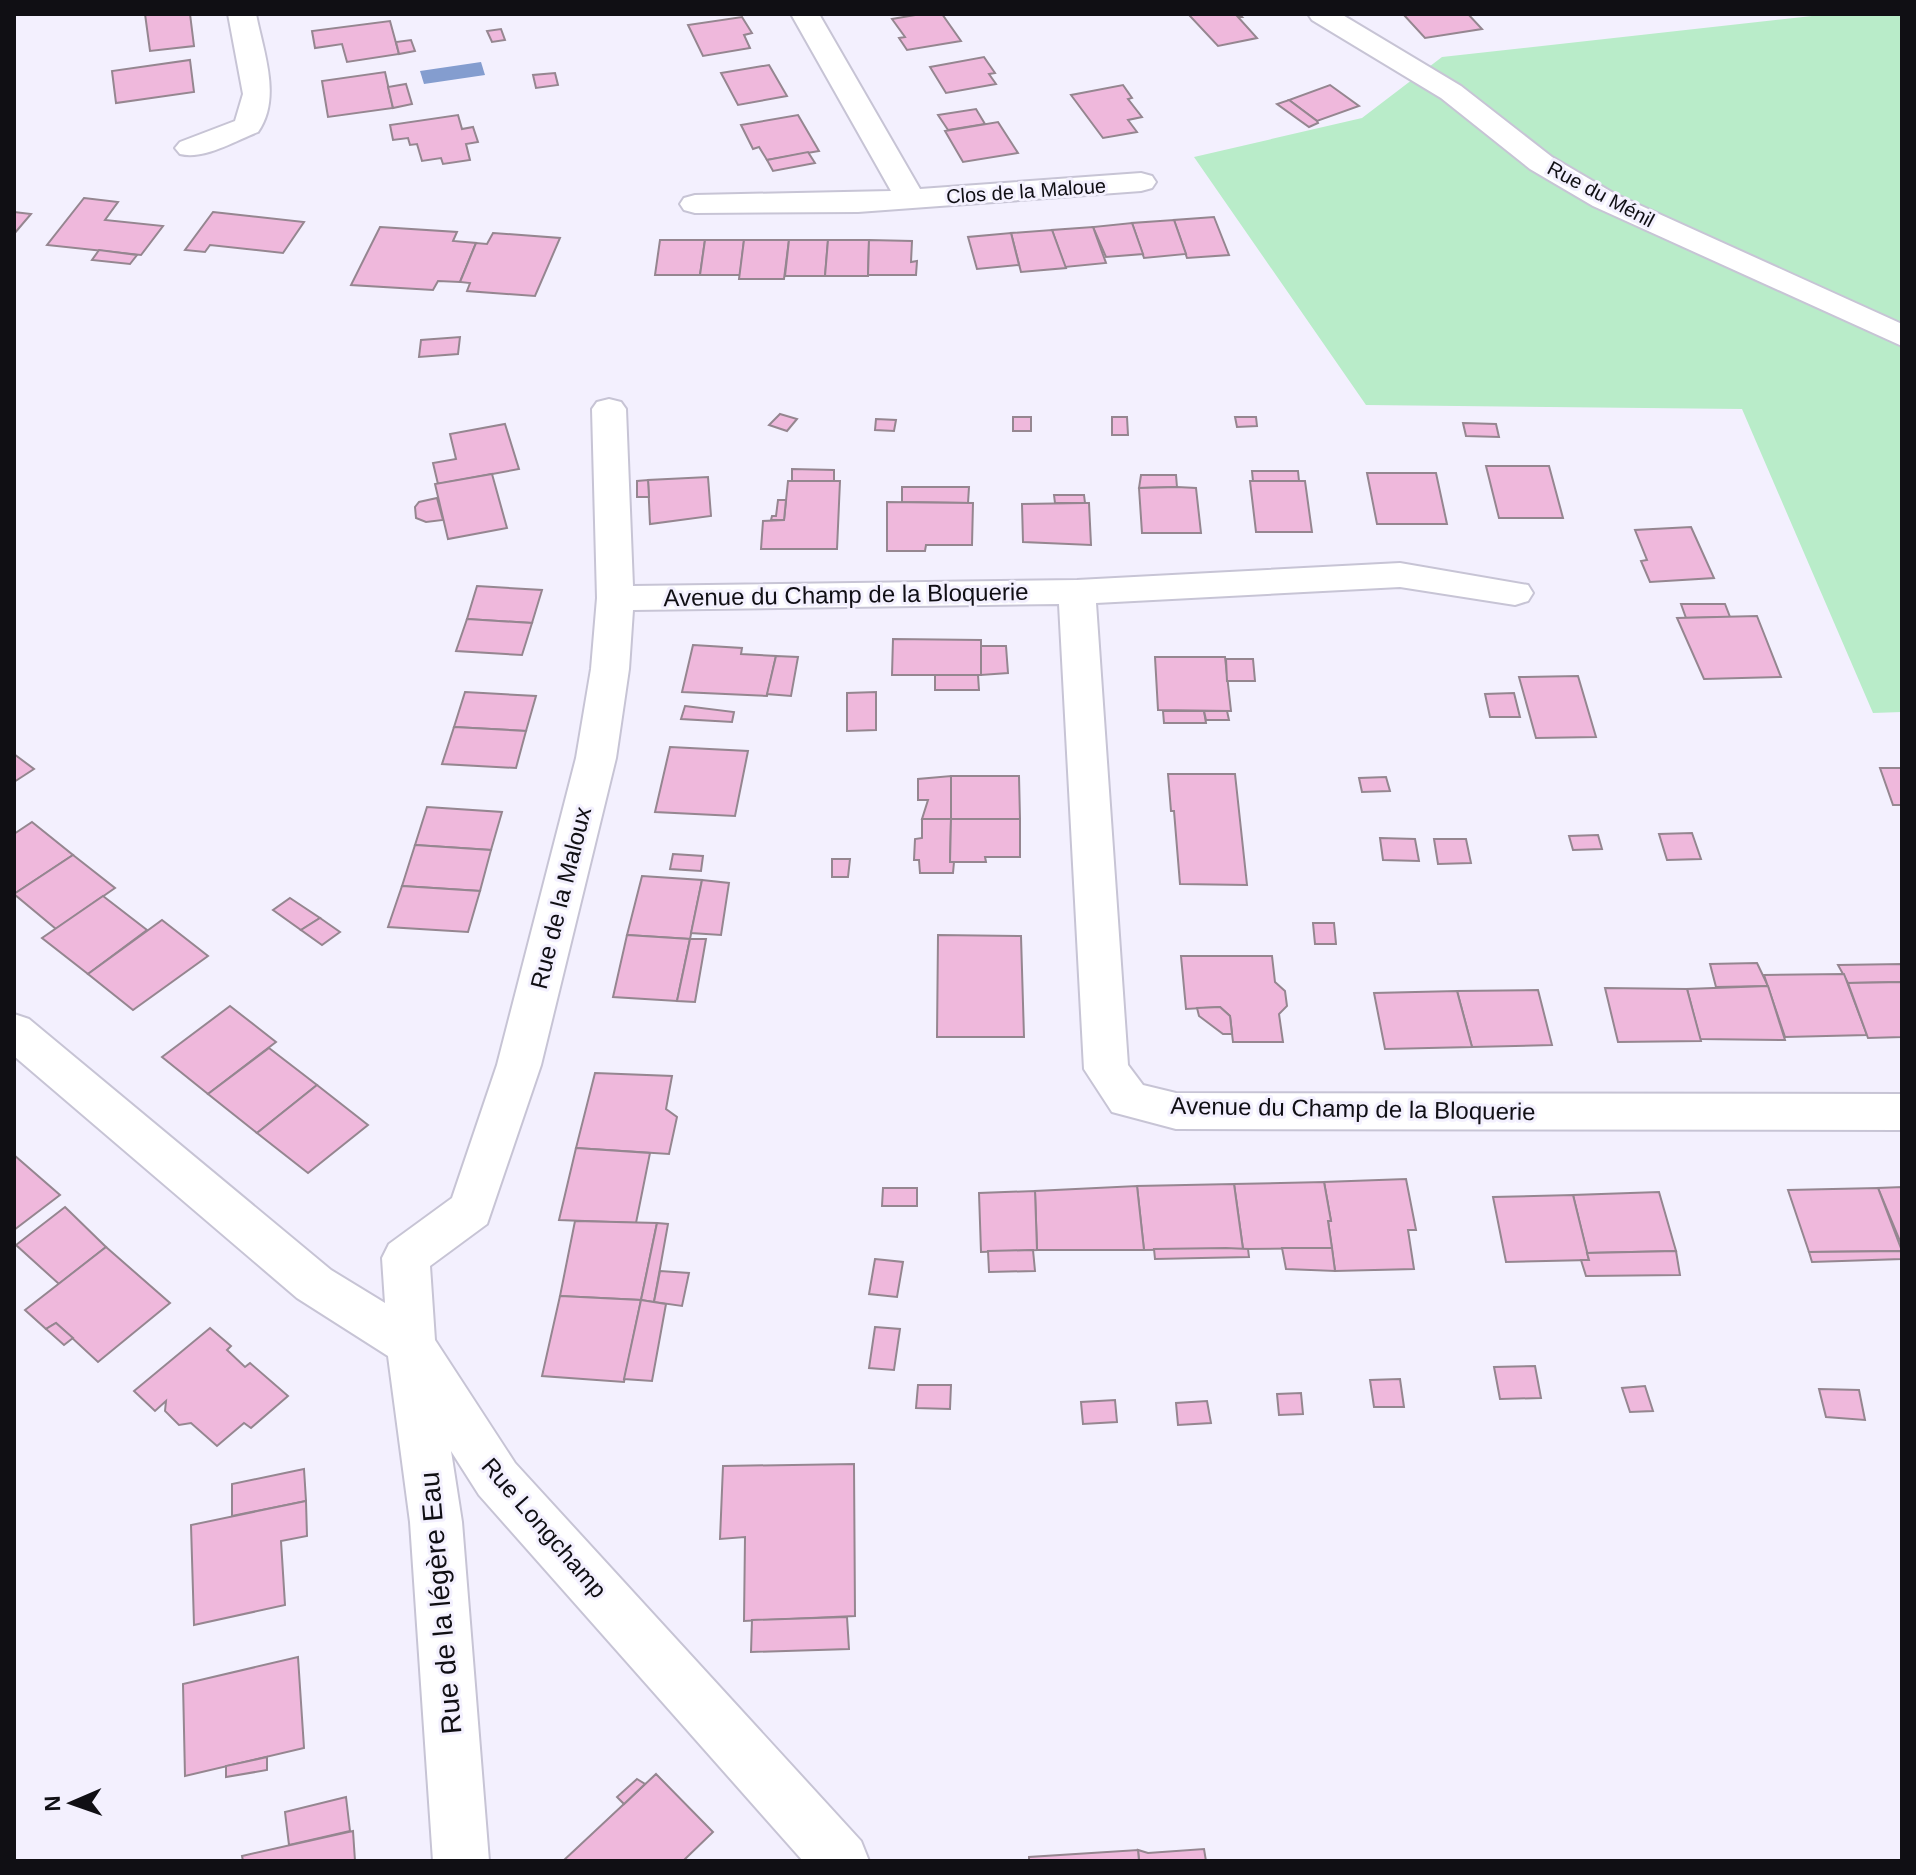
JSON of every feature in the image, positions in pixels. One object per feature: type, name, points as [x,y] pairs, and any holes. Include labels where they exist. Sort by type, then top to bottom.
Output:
[{"type":"street","points":[[190,148],[248,126],[257,94],[242,14]]},
{"type":"street","name":"Clos de la Maloue","points":[[805,14],[911,200]]},
{"type":"street","name":"Rue du Ménil","points":[[1322,14],[1451,92],[1541,163],[1604,200],[1902,336]]},
{"type":"street","name":"Clos de la Maloue","points":[[695,204],[858,203],[1141,182]]},
{"type":"street","name":"Rue de la Maloux","points":[[411,1345],[406,1258],[471,1210],[519,1065],[596,758],[610,669],[615,598],[609,409]]},
{"type":"street","name":"Avenue du Champ de la Bloquerie","points":[[615,598],[1077,592],[1400,575],[1515,593]]},
{"type":"street","name":"Avenue du Champ de la Bloquerie","points":[[1077,592],[1106,1069],[1128,1099],[1176,1111],[1902,1112]]},
{"type":"street","name":"Rue Longchamp","points":[[14,1031],[314,1284],[411,1345],[497,1479],[841,1861]]},
{"type":"street","name":"Rue de la légère Eau","points":[[411,1345],[436,1522],[461,1861]]},
{"type":"green space","points":[[1830,14],[1902,14],[1902,712],[1873,713],[1742,409],[1366,405],[1194,157],[1362,118],[1442,57]]},
{"type":"water","points":[[481,62],[485,75],[424,84],[420,71]]},
{"type":"building","points":[[145,14],[190,14],[194,46],[150,51]]},
{"type":"building","points":[[942,14],[961,41],[907,50],[899,38],[905,37],[892,19]]},
{"type":"building","points":[[1239,14],[1242,17],[1238,17],[1257,38],[1218,46],[1189,15]]},
{"type":"building","points":[[1403,14],[1468,14],[1482,29],[1425,38]]},
{"type":"building","points":[[742,17],[752,33],[744,35],[750,48],[703,56],[688,25]]},
{"type":"building","points":[[390,21],[399,54],[347,62],[342,44],[315,48],[312,31]]},
{"type":"building","points":[[501,29],[505,40],[492,42],[487,31]]},
{"type":"building","points":[[411,40],[415,51],[399,54],[396,42]]},
{"type":"building","points":[[984,57],[995,73],[989,74],[996,84],[946,93],[930,67]]},
{"type":"building","points":[[190,60],[194,92],[116,103],[112,71]]},
{"type":"building","points":[[769,65],[787,96],[738,105],[721,73]]},
{"type":"building","points":[[385,72],[393,108],[328,117],[322,81]]},
{"type":"building","points":[[555,73],[558,85],[536,88],[533,75]]},
{"type":"building","points":[[406,84],[412,104],[393,108],[388,87]]},
{"type":"building","points":[[1123,85],[1132,98],[1128,99],[1142,117],[1128,120],[1137,132],[1103,138],[1071,95]]},
{"type":"building","points":[[1330,85],[1359,106],[1317,121],[1289,100]]},
{"type":"building","points":[[1289,100],[1318,123],[1309,127],[1277,104]]},
{"type":"building","points":[[976,109],[985,124],[948,130],[938,115]]},
{"type":"building","points":[[458,115],[462,129],[473,127],[478,142],[466,144],[470,160],[443,164],[441,158],[422,161],[417,144],[410,145],[408,138],[393,140],[390,125]]},
{"type":"building","points":[[798,115],[819,151],[767,160],[759,147],[753,149],[741,125]]},
{"type":"building","points":[[998,122],[1018,153],[963,162],[945,131]]},
{"type":"building","points":[[808,152],[815,163],[773,171],[767,160]]},
{"type":"building","points":[[84,198],[118,202],[105,220],[163,226],[141,255],[47,245]]},
{"type":"building","points":[[14,212],[31,214],[14,234]]},
{"type":"building","points":[[213,212],[304,222],[283,253],[210,245],[205,252],[185,250]]},
{"type":"building","points":[[1214,217],[1229,255],[1187,258],[1174,220]]},
{"type":"building","points":[[1174,220],[1186,254],[1144,258],[1132,223]]},
{"type":"building","points":[[1132,223],[1143,254],[1106,257],[1093,227]]},
{"type":"building","points":[[380,227],[457,232],[453,241],[476,243],[460,282],[438,281],[433,290],[351,285]]},
{"type":"building","points":[[1093,227],[1106,263],[1065,267],[1052,230]]},
{"type":"building","points":[[1052,230],[1066,268],[1021,272],[1011,233]]},
{"type":"building","points":[[493,233],[560,238],[535,296],[467,291],[470,283],[460,282],[476,243],[487,244]]},
{"type":"building","points":[[1011,233],[1019,265],[977,269],[968,237]]},
{"type":"building","points":[[660,240],[705,240],[700,275],[655,275]]},
{"type":"building","points":[[705,240],[744,240],[740,275],[700,275]]},
{"type":"building","points":[[744,240],[789,240],[784,279],[739,279]]},
{"type":"building","points":[[789,240],[828,240],[825,276],[785,276]]},
{"type":"building","points":[[828,240],[869,240],[868,276],[825,276]]},
{"type":"building","points":[[869,240],[912,241],[911,262],[917,261],[916,275],[868,275]]},
{"type":"building","points":[[99,250],[137,255],[130,264],[92,260]]},
{"type":"building","points":[[460,337],[458,354],[419,357],[421,340]]},
{"type":"building","points":[[780,414],[797,419],[787,431],[769,425]]},
{"type":"building","points":[[1013,417],[1031,417],[1031,431],[1013,431]]},
{"type":"building","points":[[1112,417],[1127,417],[1128,435],[1112,435]]},
{"type":"building","points":[[1235,417],[1256,417],[1257,426],[1237,427]]},
{"type":"building","points":[[876,419],[896,420],[894,431],[875,430]]},
{"type":"building","points":[[1463,423],[1496,424],[1499,437],[1466,436]]},
{"type":"building","points":[[505,424],[519,469],[438,484],[433,463],[456,459],[450,434]]},
{"type":"building","points":[[1486,466],[1549,466],[1563,518],[1499,518]]},
{"type":"building","points":[[792,469],[834,470],[834,481],[792,481]]},
{"type":"building","points":[[1252,471],[1298,471],[1299,481],[1253,481]]},
{"type":"building","points":[[1367,473],[1436,473],[1447,524],[1377,524]]},
{"type":"building","points":[[492,474],[507,528],[448,539],[435,484]]},
{"type":"building","points":[[1141,475],[1176,475],[1177,487],[1139,488]]},
{"type":"building","points":[[708,477],[711,516],[650,524],[648,480]]},
{"type":"building","points":[[648,480],[649,497],[637,497],[637,481]]},
{"type":"building","points":[[788,481],[840,481],[837,549],[761,549],[763,521],[784,520]]},
{"type":"building","points":[[1250,481],[1305,481],[1312,532],[1256,532]]},
{"type":"building","points":[[902,487],[969,487],[968,503],[902,502]]},
{"type":"building","points":[[1139,488],[1196,488],[1201,533],[1142,533]]},
{"type":"building","points":[[1054,495],[1084,495],[1085,503],[1055,503]]},
{"type":"building","points":[[437,498],[443,520],[426,522],[416,518],[415,507],[419,502]]},
{"type":"building","points":[[778,500],[786,500],[784,520],[771,520],[772,516],[776,516]]},
{"type":"building","points":[[887,502],[973,503],[972,545],[926,545],[925,551],[887,551]]},
{"type":"building","points":[[1089,503],[1091,545],[1023,542],[1022,504]]},
{"type":"building","points":[[1691,527],[1714,578],[1650,582],[1641,561],[1647,560],[1635,530]]},
{"type":"building","points":[[477,586],[542,590],[532,623],[467,619]]},
{"type":"building","points":[[1681,604],[1725,604],[1730,617],[1686,618]]},
{"type":"building","points":[[1757,616],[1781,677],[1704,679],[1677,618]]},
{"type":"building","points":[[467,619],[532,623],[522,655],[456,651]]},
{"type":"building","points":[[893,639],[981,640],[981,675],[892,675]]},
{"type":"building","points":[[693,645],[742,648],[741,654],[776,656],[767,696],[682,692]]},
{"type":"building","points":[[981,646],[1006,646],[1008,673],[981,675]]},
{"type":"building","points":[[776,656],[798,657],[791,696],[767,694]]},
{"type":"building","points":[[1155,657],[1225,657],[1231,711],[1158,710]]},
{"type":"building","points":[[1226,659],[1253,659],[1255,681],[1227,681]]},
{"type":"building","points":[[935,675],[978,675],[979,690],[935,690]]},
{"type":"building","points":[[1578,676],[1596,737],[1536,738],[1519,677]]},
{"type":"building","points":[[465,692],[536,696],[526,731],[454,727]]},
{"type":"building","points":[[876,692],[876,730],[847,731],[847,693]]},
{"type":"building","points":[[1514,693],[1520,717],[1490,717],[1485,694]]},
{"type":"building","points":[[685,706],[734,712],[732,722],[681,719]]},
{"type":"building","points":[[1163,711],[1204,711],[1206,723],[1164,723]]},
{"type":"building","points":[[1204,711],[1227,711],[1229,720],[1206,720]]},
{"type":"building","points":[[454,727],[526,731],[516,768],[442,764]]},
{"type":"building","points":[[670,747],[748,751],[735,816],[655,812]]},
{"type":"building","points":[[14,754],[34,769],[14,782]]},
{"type":"building","points":[[1880,768],[1902,768],[1902,805],[1893,805]]},
{"type":"building","points":[[1168,774],[1235,774],[1247,885],[1180,884]]},
{"type":"building","points":[[951,776],[1019,776],[1020,819],[951,819]]},
{"type":"building","points":[[951,776],[951,819],[922,819],[928,800],[918,800],[918,779]]},
{"type":"building","points":[[1386,777],[1390,791],[1362,792],[1359,778]]},
{"type":"building","points":[[427,807],[502,812],[491,850],[415,845]]},
{"type":"building","points":[[922,819],[951,819],[950,862],[954,862],[953,873],[920,873],[919,860],[914,860],[915,839],[922,838]]},
{"type":"building","points":[[951,819],[1020,819],[1020,857],[985,857],[986,862],[950,862]]},
{"type":"building","points":[[32,822],[73,855],[14,894],[14,834]]},
{"type":"building","points":[[1692,833],[1701,859],[1667,860],[1659,834]]},
{"type":"building","points":[[1598,835],[1602,849],[1573,850],[1569,836]]},
{"type":"building","points":[[1380,838],[1415,839],[1419,861],[1383,860]]},
{"type":"building","points":[[1434,839],[1466,839],[1471,863],[1438,864]]},
{"type":"building","points":[[415,845],[491,850],[480,891],[402,886]]},
{"type":"building","points":[[673,854],[703,856],[701,871],[670,869]]},
{"type":"building","points":[[73,855],[115,888],[56,929],[14,894]]},
{"type":"building","points":[[832,859],[850,859],[848,877],[832,877]]},
{"type":"building","points":[[642,876],[702,880],[690,939],[627,935]]},
{"type":"building","points":[[702,880],[729,883],[721,935],[691,933]]},
{"type":"building","points":[[402,886],[480,891],[468,932],[388,927]]},
{"type":"building","points":[[103,896],[147,930],[88,974],[42,938]]},
{"type":"building","points":[[290,898],[320,918],[301,930],[273,910]]},
{"type":"building","points":[[320,918],[340,932],[322,945],[301,930]]},
{"type":"building","points":[[162,920],[208,956],[133,1010],[88,974]]},
{"type":"building","points":[[1313,923],[1334,923],[1336,944],[1315,944]]},
{"type":"building","points":[[627,935],[690,939],[677,1001],[613,997]]},
{"type":"building","points":[[938,935],[1021,936],[1024,1037],[937,1037]]},
{"type":"building","points":[[690,939],[706,939],[695,1002],[677,1001]]},
{"type":"building","points":[[1181,956],[1272,956],[1275,982],[1285,991],[1287,1006],[1279,1014],[1283,1042],[1233,1042],[1230,1016],[1220,1007],[1186,1009]]},
{"type":"building","points":[[1757,963],[1768,986],[1716,987],[1710,964]]},
{"type":"building","points":[[1902,964],[1902,982],[1848,983],[1838,965]]},
{"type":"building","points":[[1844,974],[1867,1035],[1785,1037],[1764,975]]},
{"type":"building","points":[[1902,982],[1902,1037],[1868,1038],[1848,983]]},
{"type":"building","points":[[1768,986],[1785,1040],[1700,1039],[1687,989]]},
{"type":"building","points":[[1605,988],[1687,989],[1701,1041],[1618,1042]]},
{"type":"building","points":[[1538,990],[1552,1045],[1472,1047],[1457,991]]},
{"type":"building","points":[[1457,991],[1472,1047],[1385,1049],[1374,993]]},
{"type":"building","points":[[230,1006],[276,1042],[208,1094],[162,1057]]},
{"type":"building","points":[[1220,1007],[1230,1016],[1232,1034],[1223,1034],[1199,1016],[1197,1008]]},
{"type":"building","points":[[269,1048],[317,1085],[257,1133],[208,1094]]},
{"type":"building","points":[[595,1073],[672,1076],[666,1109],[677,1117],[669,1154],[576,1148]]},
{"type":"building","points":[[317,1085],[368,1125],[308,1173],[257,1133]]},
{"type":"building","points":[[576,1148],[650,1153],[636,1223],[559,1220]]},
{"type":"building","points":[[14,1155],[60,1195],[14,1230]]},
{"type":"building","points":[[1406,1179],[1416,1230],[1408,1230],[1414,1269],[1335,1271],[1324,1182]]},
{"type":"building","points":[[1324,1182],[1332,1248],[1243,1249],[1234,1184]]},
{"type":"building","points":[[1234,1184],[1243,1249],[1144,1250],[1137,1186]]},
{"type":"building","points":[[1137,1186],[1144,1250],[1037,1250],[1035,1191]]},
{"type":"building","points":[[1902,1187],[1902,1246],[1878,1188]]},
{"type":"building","points":[[883,1188],[917,1188],[917,1206],[882,1206]]},
{"type":"building","points":[[1878,1188],[1902,1251],[1809,1252],[1788,1190]]},
{"type":"building","points":[[1035,1191],[1037,1250],[981,1252],[979,1193]]},
{"type":"building","points":[[1659,1192],[1676,1251],[1587,1253],[1573,1195]]},
{"type":"building","points":[[1573,1195],[1589,1260],[1506,1262],[1493,1197]]},
{"type":"building","points":[[65,1207],[106,1247],[59,1284],[16,1245]]},
{"type":"building","points":[[575,1221],[657,1223],[641,1300],[560,1296]]},
{"type":"building","points":[[657,1223],[668,1224],[654,1302],[641,1300]]},
{"type":"building","points":[[106,1247],[170,1303],[98,1362],[56,1323],[46,1329],[25,1310]]},
{"type":"building","points":[[1282,1248],[1332,1248],[1335,1271],[1286,1269]]},
{"type":"building","points":[[1154,1249],[1248,1249],[1249,1257],[1155,1259]]},
{"type":"building","points":[[1033,1250],[1035,1271],[989,1272],[988,1251]]},
{"type":"building","points":[[1676,1251],[1680,1275],[1586,1276],[1581,1260],[1589,1260],[1587,1253]]},
{"type":"building","points":[[1902,1251],[1902,1259],[1812,1262],[1809,1252]]},
{"type":"building","points":[[875,1259],[903,1262],[897,1297],[869,1294]]},
{"type":"building","points":[[660,1271],[689,1273],[682,1306],[654,1302]]},
{"type":"building","points":[[560,1296],[641,1300],[624,1382],[542,1376]]},
{"type":"building","points":[[641,1300],[666,1304],[652,1381],[624,1379]]},
{"type":"building","points":[[56,1323],[73,1338],[64,1345],[46,1329]]},
{"type":"building","points":[[875,1327],[900,1329],[894,1370],[869,1368]]},
{"type":"building","points":[[210,1328],[231,1346],[227,1350],[245,1367],[250,1363],[288,1396],[251,1428],[244,1423],[217,1446],[191,1423],[179,1425],[165,1411],[166,1401],[155,1411],[134,1391]]},
{"type":"building","points":[[1535,1366],[1541,1398],[1500,1399],[1494,1367]]},
{"type":"building","points":[[1400,1379],[1404,1407],[1374,1407],[1370,1380]]},
{"type":"building","points":[[918,1385],[951,1385],[950,1409],[916,1408]]},
{"type":"building","points":[[1645,1386],[1653,1411],[1630,1412],[1622,1388]]},
{"type":"building","points":[[1819,1389],[1859,1390],[1865,1420],[1826,1417]]},
{"type":"building","points":[[1301,1393],[1303,1414],[1279,1415],[1277,1394]]},
{"type":"building","points":[[1115,1400],[1117,1422],[1083,1424],[1081,1402]]},
{"type":"building","points":[[1207,1401],[1211,1423],[1178,1425],[1176,1403]]},
{"type":"building","points":[[854,1464],[855,1616],[744,1621],[745,1537],[720,1539],[723,1466]]},
{"type":"building","points":[[304,1469],[306,1501],[232,1516],[232,1484]]},
{"type":"building","points":[[306,1501],[307,1536],[281,1541],[285,1605],[194,1625],[191,1525]]},
{"type":"building","points":[[847,1617],[849,1649],[751,1652],[752,1620]]},
{"type":"building","points":[[298,1657],[304,1748],[185,1776],[183,1684]]},
{"type":"building","points":[[267,1757],[267,1770],[226,1777],[226,1766]]},
{"type":"building","points":[[656,1774],[713,1832],[683,1861],[563,1861]]},
{"type":"building","points":[[637,1779],[645,1784],[624,1804],[617,1797]]},
{"type":"building","points":[[346,1797],[350,1831],[289,1845],[285,1812]]},
{"type":"building","points":[[353,1831],[355,1861],[243,1861],[242,1856]]},
{"type":"building","points":[[1204,1849],[1206,1861],[1139,1861],[1138,1850],[1148,1853]]},
{"type":"building","points":[[1138,1850],[1139,1861],[1029,1861],[1029,1857]]}]
